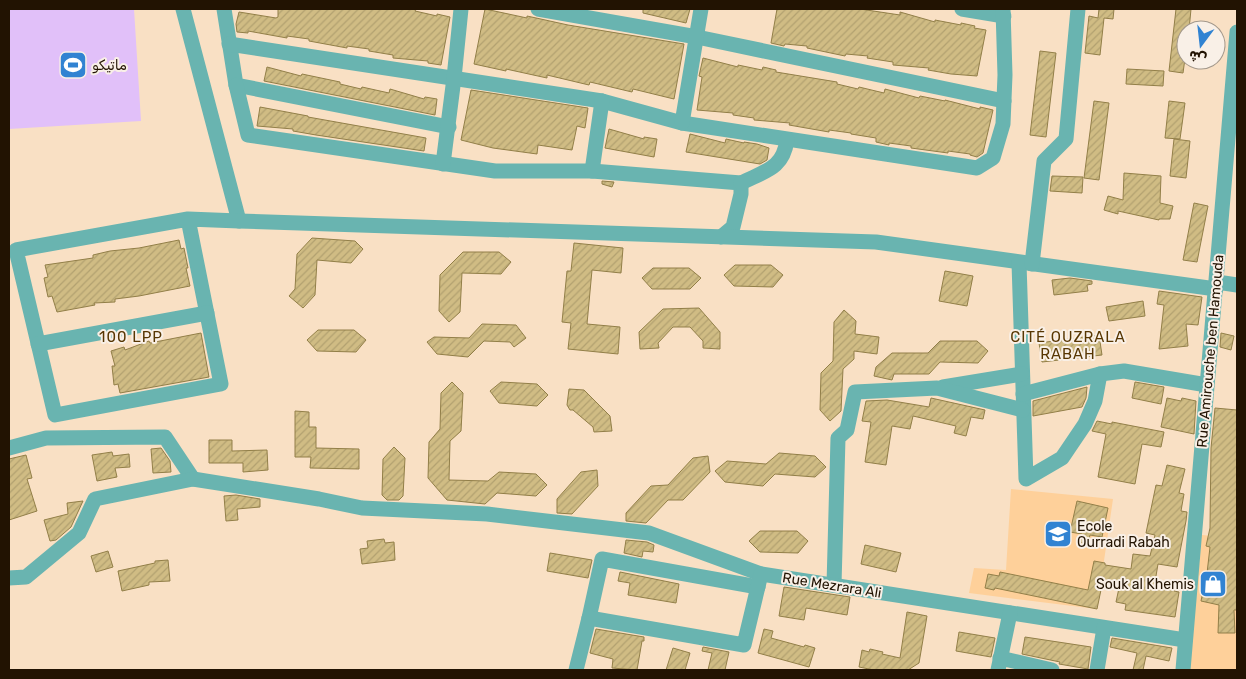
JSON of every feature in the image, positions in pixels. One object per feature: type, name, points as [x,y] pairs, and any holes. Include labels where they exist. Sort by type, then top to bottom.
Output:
[{"type":"street","points":[[183,9],[239,221]]},
{"type":"street","points":[[224,9],[236,84],[248,135],[495,171],[592,171],[741,183],[775,166],[786,153],[787,140]]},
{"type":"street","points":[[443,164],[462,9]]},
{"type":"street","points":[[538,9],[697,37],[1004,101]]},
{"type":"street","points":[[682,123],[701,9]]},
{"type":"street","points":[[229,44],[602,101],[682,123],[977,168],[993,158],[1003,124],[1003,12],[962,9]]},
{"type":"street","points":[[1078,9],[1066,139],[1044,161],[1026,264],[1022,374],[1026,479],[1062,458],[1085,424],[1095,401],[1100,374]]},
{"type":"street","name":"Rue Amirouche ben Hamouda","points":[[1182,670],[1216,285],[1233,132],[1237,32]]},
{"type":"street","points":[[236,84],[449,126]]},
{"type":"street","points":[[592,171],[602,101]]},
{"type":"street","points":[[720,237],[733,227],[741,194],[741,183]]},
{"type":"street","points":[[55,415],[221,384],[188,219]]},
{"type":"street","points":[[46,438],[55,415],[16,250],[188,219],[876,242],[1026,264],[1216,285],[1237,285]]},
{"type":"street","points":[[38,344],[207,313]]},
{"type":"street","points":[[1023,394],[1100,374],[1124,371],[1207,385]]},
{"type":"street","points":[[834,585],[838,438],[846,430],[855,392],[937,388],[1022,374]]},
{"type":"street","points":[[937,388],[1024,410]]},
{"type":"street","points":[[9,448],[46,438],[165,437],[194,479]]},
{"type":"street","points":[[9,578],[26,577],[79,533],[95,499],[194,479],[319,498],[362,508],[487,514],[649,533],[760,580]]},
{"type":"street","points":[[576,670],[602,559],[760,580]]},
{"type":"street","points":[[589,618],[744,645],[760,580]]},
{"type":"street","name":"Rue Mezrara Ali","points":[[760,580],[834,585],[1185,640]]},
{"type":"street","points":[[1010,613],[999,664],[1052,670]]},
{"type":"street","points":[[1097,670],[1104,628]]},
{"type":"shaded area","name":"ماتيكو","points":[[9,9],[134,9],[141,121],[9,129]]},
{"type":"shaded area","name":"Ecole Ourradi Rabah","points":[[1011,489],[1113,499],[1097,609],[969,593],[974,568],[1006,570]]},
{"type":"shaded area","name":"Souk al Khemis","points":[[1194,534],[1237,539],[1237,670],[1183,670]]},
{"type":"building","points":[[278,9],[416,9],[415,11],[450,17],[441,65],[428,63],[428,61],[393,58],[393,55],[369,51],[369,49],[347,46],[347,48],[309,41],[309,39],[287,36],[287,38],[248,31],[248,33],[237,32],[236,24],[239,12],[276,18],[278,17]]},
{"type":"building","points":[[485,9],[527,18],[527,16],[568,25],[684,44],[674,99],[633,89],[632,92],[590,82],[589,85],[547,75],[547,78],[474,64]]},
{"type":"building","points":[[643,9],[690,9],[686,23],[643,13]]},
{"type":"building","points":[[777,9],[860,9],[900,15],[900,12],[935,22],[935,20],[975,26],[974,28],[986,30],[977,76],[951,74],[928,70],[929,68],[893,65],[893,62],[867,58],[868,56],[846,54],[845,56],[807,48],[807,46],[785,44],[784,46],[771,43]]},
{"type":"building","points":[[1099,9],[1114,9],[1113,19],[1104,18],[1100,55],[1085,53],[1089,16],[1098,18]]},
{"type":"building","points":[[1176,9],[1191,9],[1190,20],[1176,20],[1176,70],[1183,70],[1183,73],[1169,71]]},
{"type":"building","points":[[1040,51],[1056,53],[1046,137],[1030,135]]},
{"type":"building","points":[[703,58],[738,67],[738,65],[762,70],[763,67],[776,70],[776,72],[837,82],[837,84],[858,89],[859,87],[884,93],[885,89],[919,98],[920,96],[945,100],[980,109],[980,107],[993,110],[983,153],[977,157],[970,154],[948,151],[948,153],[889,143],[889,145],[876,142],[876,138],[851,133],[829,130],[829,132],[789,125],[790,123],[754,120],[754,118],[733,115],[733,113],[697,110],[702,77],[699,76]]},
{"type":"building","points":[[267,67],[301,76],[302,74],[340,82],[340,84],[361,89],[362,87],[389,93],[390,89],[424,99],[425,97],[437,99],[435,115],[264,81]]},
{"type":"building","points":[[1127,69],[1164,71],[1163,86],[1126,84]]},
{"type":"building","points":[[471,90],[588,108],[585,128],[577,126],[572,150],[538,145],[537,154],[493,148],[461,140]]},
{"type":"building","points":[[1094,101],[1109,103],[1099,180],[1084,178]]},
{"type":"building","points":[[1169,101],[1185,103],[1180,139],[1165,138]]},
{"type":"building","points":[[260,107],[426,138],[424,151],[316,135],[293,131],[293,129],[257,126]]},
{"type":"building","points":[[609,129],[644,139],[644,137],[657,139],[654,157],[605,148]]},
{"type":"building","points":[[690,134],[725,143],[726,139],[769,148],[767,160],[760,164],[686,152]]},
{"type":"building","points":[[1174,139],[1190,141],[1186,178],[1170,176]]},
{"type":"building","points":[[1124,173],[1161,176],[1160,203],[1173,206],[1170,219],[1159,220],[1118,211],[1118,214],[1104,210],[1108,196],[1123,200]]},
{"type":"building","points":[[1052,176],[1083,177],[1082,193],[1050,191]]},
{"type":"building","points":[[602,181],[614,182],[612,187],[602,184]]},
{"type":"building","points":[[1194,203],[1208,206],[1197,262],[1183,260]]},
{"type":"building","points":[[312,238],[355,241],[363,249],[351,263],[317,260],[315,295],[303,308],[289,296],[295,289],[297,254]]},
{"type":"building","points":[[179,240],[181,249],[184,248],[190,286],[115,299],[115,302],[94,303],[95,305],[57,312],[52,296],[48,297],[44,278],[48,277],[45,265],[93,258],[93,255],[110,251],[139,248]]},
{"type":"building","points":[[574,243],[623,248],[621,273],[592,270],[587,324],[620,327],[618,354],[568,349],[571,323],[562,322],[567,271],[571,271]]},
{"type":"building","points":[[463,252],[499,252],[511,262],[501,274],[462,273],[460,312],[449,322],[439,311],[440,275]]},
{"type":"building","points":[[735,265],[771,265],[783,275],[773,287],[734,286],[724,275]]},
{"type":"building","points":[[653,268],[689,268],[701,278],[690,289],[652,289],[642,278]]},
{"type":"building","points":[[945,271],[973,276],[967,306],[939,301]]},
{"type":"building","points":[[1070,278],[1092,281],[1092,284],[1087,285],[1088,291],[1054,295],[1052,280]]},
{"type":"building","points":[[1159,291],[1202,297],[1198,325],[1186,324],[1188,346],[1159,349],[1164,305],[1157,304]]},
{"type":"building","points":[[1143,301],[1145,316],[1109,321],[1106,307]]},
{"type":"building","points":[[699,308],[720,332],[720,349],[703,348],[703,341],[690,327],[673,327],[658,343],[659,348],[640,349],[639,332],[663,309]]},
{"type":"building","points":[[844,310],[856,321],[855,334],[879,337],[877,354],[854,351],[854,359],[843,369],[841,411],[830,421],[820,410],[821,373],[833,361],[834,322]]},
{"type":"building","points":[[482,324],[516,325],[526,338],[514,347],[510,342],[484,341],[468,357],[437,354],[427,342],[434,337],[469,338]]},
{"type":"building","points":[[318,330],[354,330],[366,340],[356,352],[317,351],[307,340]]},
{"type":"building","points":[[201,333],[209,377],[120,393],[118,384],[114,385],[112,366],[115,366],[111,351],[124,347],[125,350],[149,341],[150,343]]},
{"type":"building","points":[[1221,333],[1234,336],[1231,350],[1220,347]]},
{"type":"building","points":[[1099,335],[1102,355],[1042,362],[1039,343]]},
{"type":"building","points":[[940,341],[977,341],[988,351],[978,363],[940,362],[929,374],[894,374],[892,380],[874,376],[876,367],[892,353],[928,353]]},
{"type":"building","points":[[452,382],[463,393],[461,431],[450,441],[449,480],[488,481],[499,472],[536,474],[547,485],[536,496],[497,493],[485,504],[447,500],[428,478],[429,442],[440,429],[441,393]]},
{"type":"building","points":[[501,382],[537,384],[548,395],[537,406],[499,403],[490,391]]},
{"type":"building","points":[[1135,382],[1164,387],[1161,404],[1132,398]]},
{"type":"building","points":[[1087,387],[1086,398],[1082,407],[1033,416],[1033,401]]},
{"type":"building","points":[[569,389],[584,390],[610,416],[612,431],[594,432],[593,427],[573,410],[570,410],[567,405]]},
{"type":"building","points":[[931,398],[985,410],[983,419],[971,417],[966,436],[954,433],[956,426],[913,416],[910,429],[892,426],[886,465],[865,462],[871,422],[862,421],[866,401],[887,400],[929,407]]},
{"type":"building","points":[[1167,398],[1181,401],[1182,398],[1196,401],[1194,434],[1161,427]]},
{"type":"building","points":[[1215,408],[1237,410],[1237,610],[1234,610],[1235,633],[1218,633],[1219,605],[1201,601],[1206,582],[1210,547],[1206,546],[1210,528],[1211,448]]},
{"type":"building","points":[[295,411],[309,412],[309,427],[316,427],[316,448],[359,449],[359,469],[310,468],[311,457],[295,457]]},
{"type":"building","points":[[1097,421],[1164,432],[1161,447],[1142,444],[1135,484],[1098,477],[1106,434],[1092,431]]},
{"type":"building","points":[[209,440],[232,440],[232,451],[267,450],[268,470],[243,472],[243,463],[209,463]]},
{"type":"building","points":[[394,447],[405,458],[403,496],[399,500],[387,500],[382,495],[383,459]]},
{"type":"building","points":[[161,448],[170,461],[171,472],[153,473],[151,449]]},
{"type":"building","points":[[112,452],[113,456],[129,454],[130,467],[115,468],[117,477],[97,481],[92,455]]},
{"type":"building","points":[[779,453],[815,456],[826,467],[815,477],[775,474],[763,486],[725,482],[715,471],[727,461],[766,464]]},
{"type":"building","points":[[26,455],[32,478],[27,479],[37,511],[9,520],[9,459]]},
{"type":"building","points":[[708,456],[710,472],[683,500],[668,500],[646,523],[626,521],[626,513],[651,486],[668,485],[693,458]]},
{"type":"building","points":[[1167,465],[1185,469],[1179,493],[1184,494],[1181,511],[1187,512],[1177,567],[1158,564],[1155,582],[1175,586],[1174,591],[1179,592],[1175,617],[1125,610],[1126,604],[1116,602],[1119,588],[1102,585],[1097,609],[995,588],[994,590],[985,588],[988,574],[999,576],[1000,572],[1088,590],[1094,561],[1105,563],[1105,565],[1131,569],[1133,554],[1150,556],[1155,535],[1146,533],[1156,485],[1162,486]]},
{"type":"building","points":[[597,470],[598,486],[572,514],[557,513],[557,499],[581,472]]},
{"type":"building","points":[[236,495],[260,499],[260,507],[237,509],[238,520],[226,521],[224,496]]},
{"type":"building","points":[[83,501],[71,527],[56,540],[50,541],[44,520],[68,514],[67,503]]},
{"type":"building","points":[[1077,501],[1108,508],[1102,537],[1090,535],[1088,544],[1080,542],[1082,534],[1070,532]]},
{"type":"building","points":[[760,531],[797,531],[808,541],[798,553],[760,552],[749,541]]},
{"type":"building","points":[[384,539],[385,543],[394,542],[395,560],[362,564],[360,549],[368,548],[367,541]]},
{"type":"building","points":[[626,540],[647,542],[654,545],[653,552],[643,551],[642,557],[624,553]]},
{"type":"building","points":[[865,545],[901,553],[896,572],[861,564]]},
{"type":"building","points":[[108,551],[113,567],[96,572],[91,556]]},
{"type":"building","points":[[550,553],[592,560],[588,578],[547,571]]},
{"type":"building","points":[[168,560],[170,581],[149,582],[149,585],[122,591],[118,571],[155,563],[155,561]]},
{"type":"building","points":[[620,572],[679,584],[676,603],[628,595],[630,583],[618,581]]},
{"type":"building","points":[[784,587],[850,597],[847,615],[806,608],[804,620],[779,616]]},
{"type":"building","points":[[907,612],[927,616],[919,663],[908,670],[874,670],[859,667],[862,650],[869,652],[870,649],[900,658]]},
{"type":"building","points":[[596,629],[644,637],[637,670],[612,668],[613,659],[590,653]]},
{"type":"building","points":[[764,629],[773,631],[771,638],[815,648],[809,667],[758,653]]},
{"type":"building","points":[[959,632],[995,638],[991,657],[956,651]]},
{"type":"building","points":[[1025,637],[1091,647],[1088,669],[1059,664],[1060,662],[1022,654]]},
{"type":"building","points":[[1112,638],[1172,648],[1169,661],[1146,656],[1143,670],[1133,670],[1137,653],[1110,647]]},
{"type":"building","points":[[703,647],[729,652],[725,670],[708,670],[712,653],[702,651]]},
{"type":"building","points":[[673,648],[690,653],[685,670],[666,670]]},
{"type":"place","name":"ماتيكو","points":[[73,65]]},
{"type":"place","name":"Ecole Ourradi Rabah","points":[[1058,534]]},
{"type":"place","name":"Souk al Khemis","points":[[1213,584]]},
{"type":"district","name":"100 LPP","points":[[131,337]]},
{"type":"district","name":"CITÉ OUZRALA RABAH","points":[[1068,346]]}]
